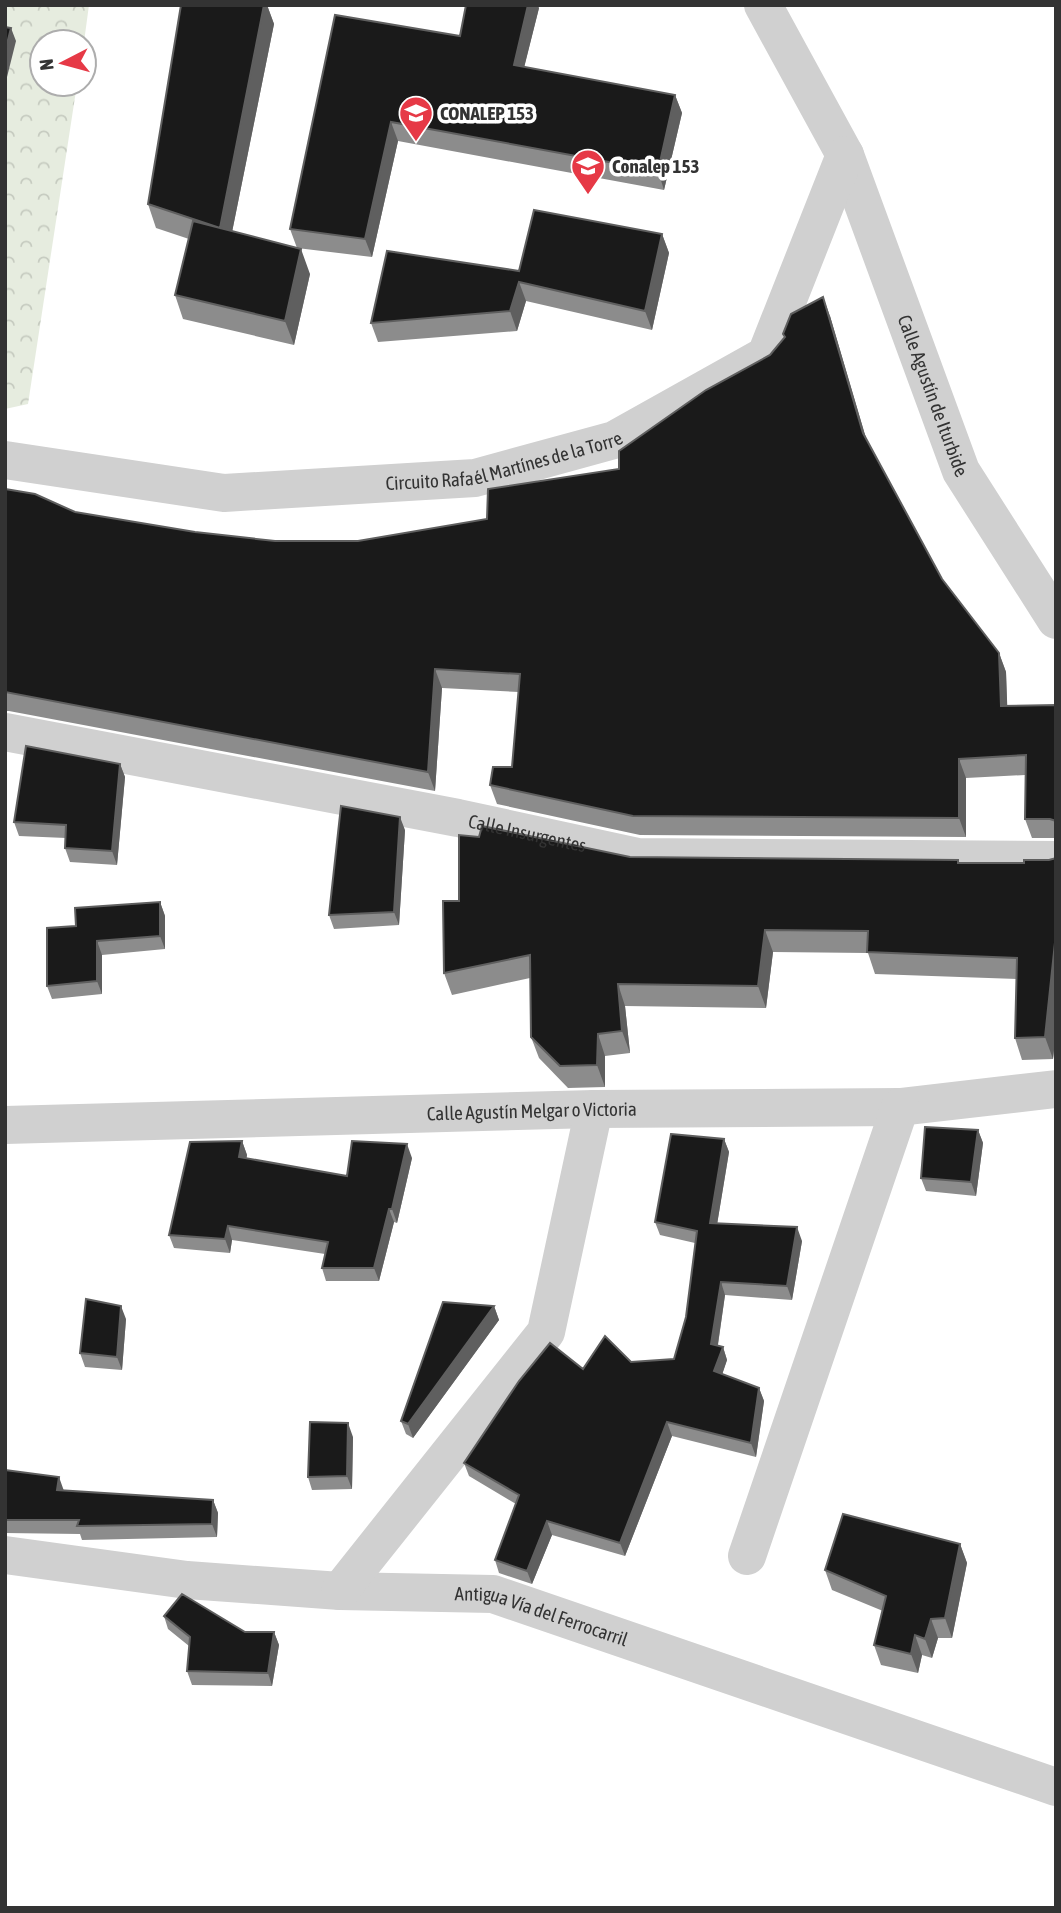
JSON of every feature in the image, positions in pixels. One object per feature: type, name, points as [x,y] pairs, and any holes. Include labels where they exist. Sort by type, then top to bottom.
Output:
[{"type":"street","name":"Calle Agustín de Iturbide","points":[[763,5],[845,155],[961,471],[1056,620]]},
{"type":"street","name":"Circuito Rafaél Martínes de la Torre","points":[[5,460],[224,493],[475,478],[614,440],[766,355],[845,155]]},
{"type":"street","name":"Calle Insurgentes","points":[[5,732],[458,818],[638,857],[1056,860]]},
{"type":"street","name":"Calle Agustín Melgar o Victoria","points":[[5,1125],[594,1109],[900,1107],[1056,1089]]},
{"type":"street","points":[[747,1556],[900,1107]]},
{"type":"street","points":[[340,1591],[546,1332],[594,1109]]},
{"type":"street","name":"Antigua Vía del Ferrocarril","points":[[5,1555],[187,1580],[340,1591],[493,1594],[1056,1787]]},
{"type":"green space","points":[[5,5],[89,5],[86,28],[28,28],[28,98],[75,98],[28,404],[5,409]]},
{"type":"building","points":[[181,5],[264,5],[220,228],[148,204]]},
{"type":"building","points":[[466,5],[528,5],[514,65],[675,95],[658,171],[391,122],[365,239],[290,229],[335,15],[460,36]]},
{"type":"building","points":[[5,27],[11,28],[5,52]]},
{"type":"building","points":[[534,210],[662,234],[645,311],[519,282],[510,311],[371,323],[387,251],[519,271]]},
{"type":"building","points":[[193,221],[301,249],[285,321],[175,295]]},
{"type":"building","points":[[823,297],[863,433],[942,579],[999,653],[1001,706],[1056,705],[1056,821],[1025,819],[1026,755],[959,759],[959,818],[633,816],[490,785],[493,767],[512,767],[520,674],[435,669],[428,772],[5,692],[5,489],[35,494],[75,512],[195,532],[275,541],[358,541],[487,519],[488,489],[619,469],[619,451],[706,390],[770,355],[785,337],[783,334],[791,314]]},
{"type":"building","points":[[26,746],[120,764],[112,851],[65,848],[66,825],[14,822]]},
{"type":"building","points":[[341,806],[400,817],[394,912],[329,915]]},
{"type":"building","points":[[482,826],[630,857],[958,860],[958,863],[1024,863],[1024,860],[1056,858],[1056,933],[1045,1037],[1015,1038],[1017,958],[867,952],[868,931],[765,930],[758,986],[618,984],[622,1031],[598,1034],[597,1065],[560,1066],[531,1037],[530,955],[444,973],[443,901],[459,901],[459,835],[479,837]]},
{"type":"building","points":[[160,902],[160,936],[97,941],[97,981],[47,986],[47,928],[76,926],[75,908]]},
{"type":"building","points":[[925,1127],[978,1130],[971,1182],[921,1178]]},
{"type":"building","points":[[671,1134],[724,1139],[710,1223],[797,1227],[787,1286],[721,1282],[711,1344],[723,1347],[714,1371],[759,1388],[751,1443],[667,1422],[620,1543],[547,1521],[527,1571],[495,1560],[519,1495],[464,1463],[519,1381],[550,1343],[583,1369],[605,1336],[631,1362],[674,1359],[686,1317],[697,1231],[655,1222]]},
{"type":"building","points":[[242,1141],[239,1157],[347,1176],[352,1141],[407,1144],[392,1209],[389,1209],[374,1268],[322,1268],[328,1242],[228,1226],[225,1239],[169,1235],[190,1142]]},
{"type":"building","points":[[86,1299],[121,1306],[117,1357],[80,1353]]},
{"type":"building","points":[[443,1302],[494,1306],[408,1424],[401,1421]]},
{"type":"building","points":[[310,1422],[348,1423],[347,1476],[308,1477]]},
{"type":"building","points":[[5,1470],[59,1477],[57,1490],[213,1500],[212,1524],[77,1526],[79,1520],[5,1520]]},
{"type":"building","points":[[843,1514],[960,1544],[945,1618],[931,1619],[925,1639],[915,1635],[911,1654],[874,1645],[886,1596],[825,1570]]},
{"type":"building","points":[[182,1594],[245,1632],[274,1632],[268,1673],[187,1671],[190,1637],[164,1616]]},
{"type":"place","name":"CONALEP 153","points":[[416,143]]},
{"type":"place","name":"Conalep 153","points":[[588,196]]}]
